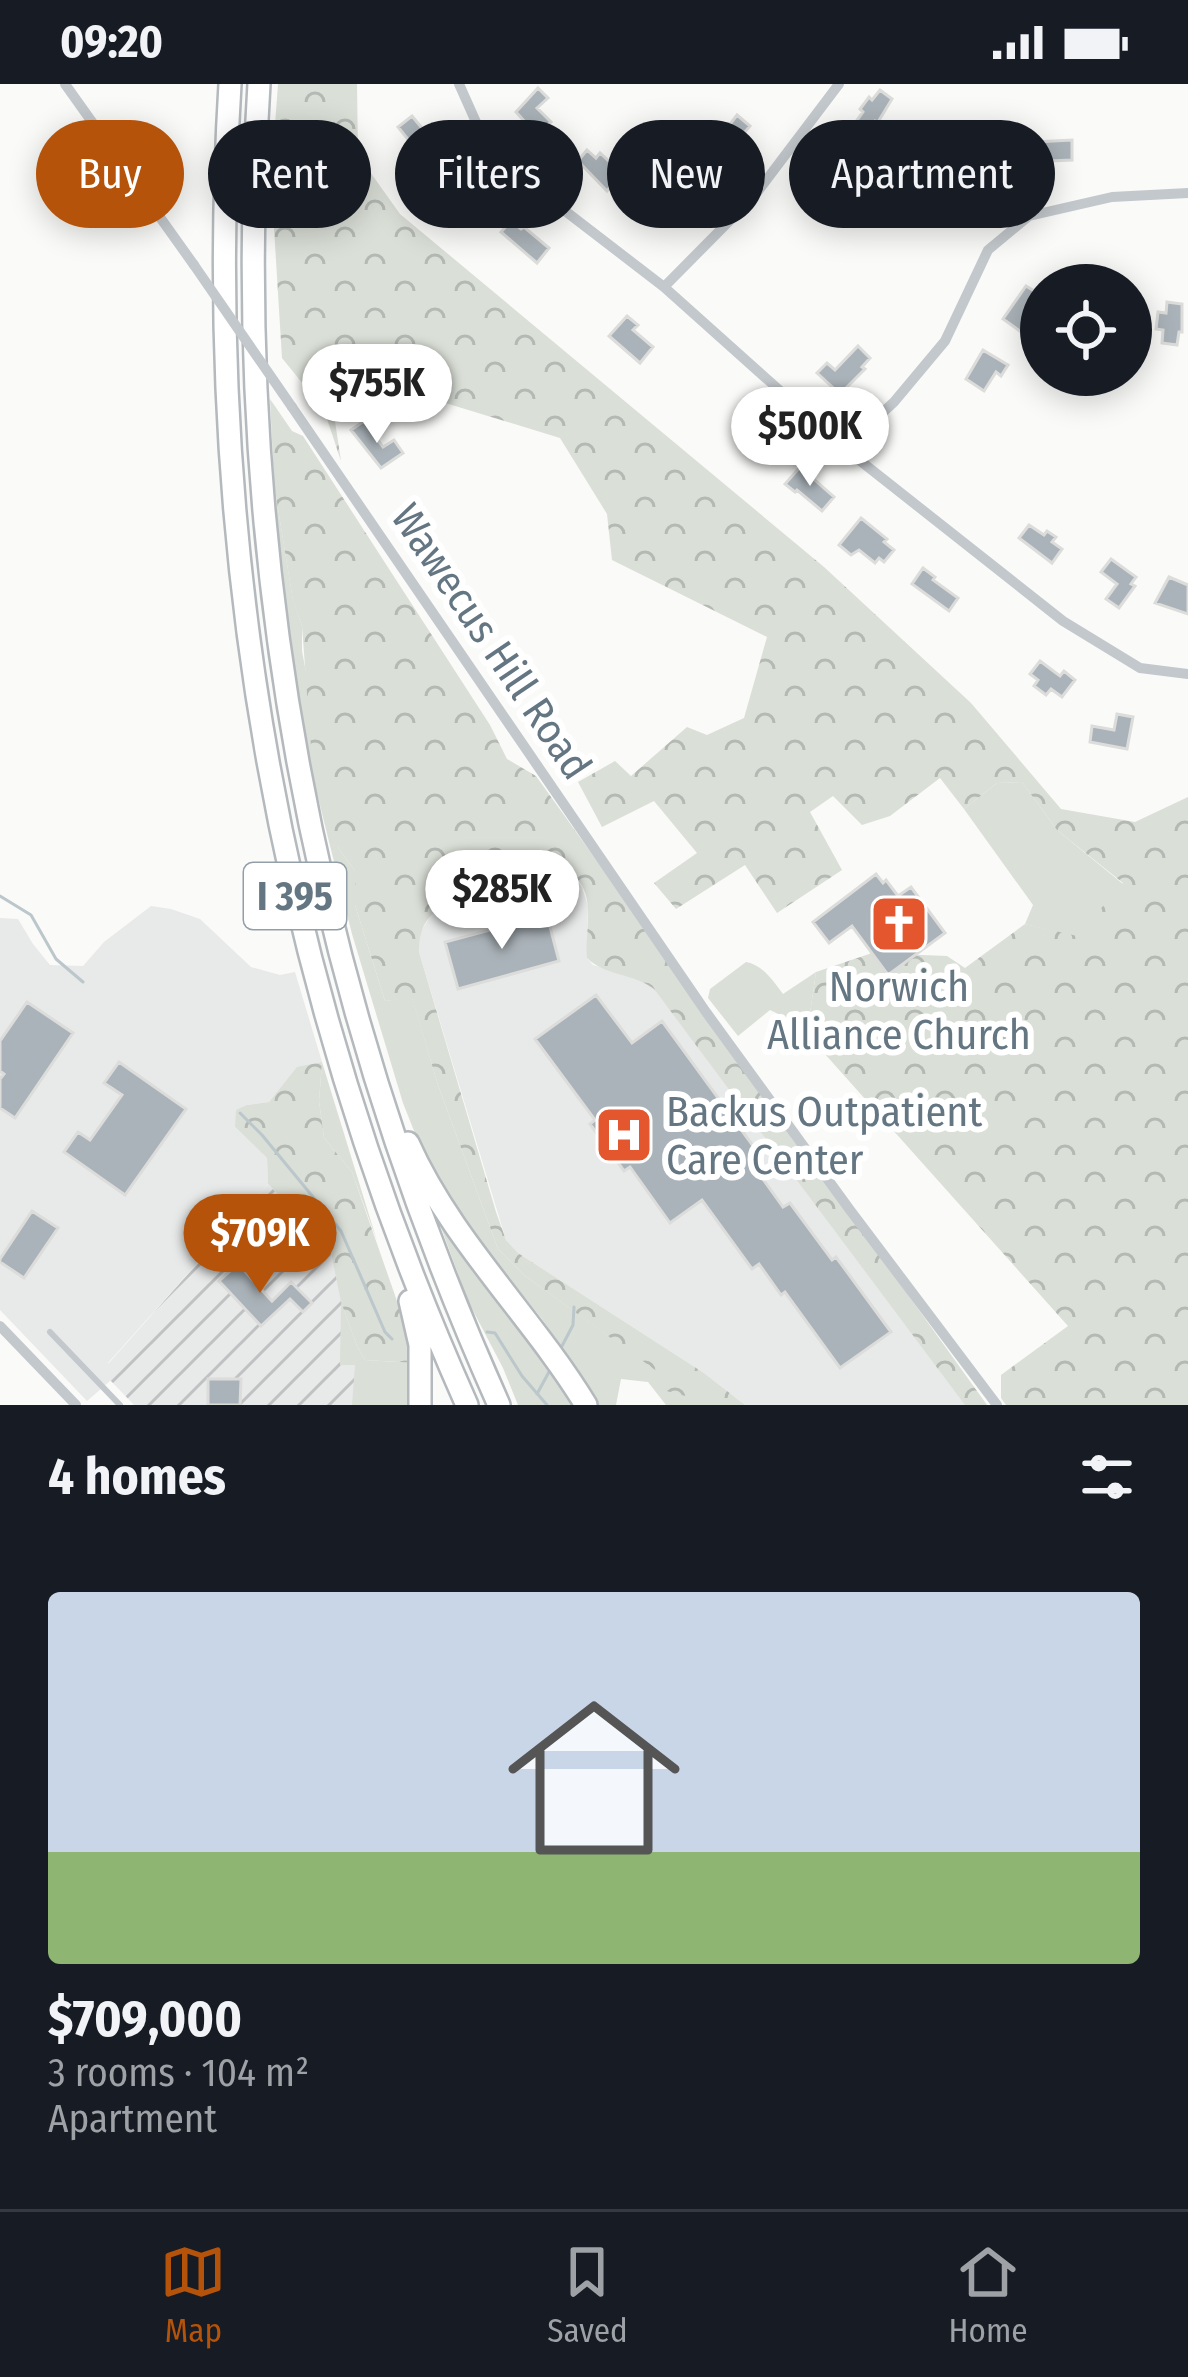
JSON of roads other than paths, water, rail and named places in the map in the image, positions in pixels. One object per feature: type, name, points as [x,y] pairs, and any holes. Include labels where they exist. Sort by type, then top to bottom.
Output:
[{"type":"highway","name":"I 395","points":[[230,84],[224,230],[226,402],[237,549],[273,794],[313,972],[364,1144],[467,1405]]},
{"type":"highway","name":"I 395","points":[[259,84],[254,235],[259,459],[271,596],[292,738],[341,963],[370,1065],[425,1226],[499,1405]]},
{"type":"highway","points":[[370,1065],[386,1088],[438,1202],[586,1405]]},
{"type":"highway","points":[[408,1264],[409,1296],[420,1345],[420,1405]]},
{"type":"street","name":"Wawecus Hill Road","points":[[64,84],[194,265],[706,1012],[997,1405]]},
{"type":"street","points":[[477,84],[461,89],[484,140],[560,207],[664,287],[844,448],[1063,622],[1140,668],[1188,674]]},
{"type":"street","points":[[664,287],[755,195],[839,84]]},
{"type":"street","points":[[844,448],[893,402],[945,341],[988,250],[1029,216],[1112,197],[1188,193]]},
{"type":"street","points":[[0,1326],[76,1405]]},
{"type":"lane","points":[[50,1332],[120,1405]]},
{"type":"waterway","points":[[0,896],[31,915],[56,959],[83,982]]},
{"type":"waterway","points":[[240,1113],[341,1231],[392,1339]]},
{"type":"waterway","points":[[562,1346],[573,1325],[574,1307]]},
{"type":"waterway","points":[[487,1332],[495,1333],[547,1405]]},
{"type":"waterway","points":[[537,1394],[550,1370]]},
{"type":"place","name":"Norwich Alliance Church","points":[[899,924]]},
{"type":"place","name":"Backus Outpatient Care Center","points":[[624,1135]]}]
